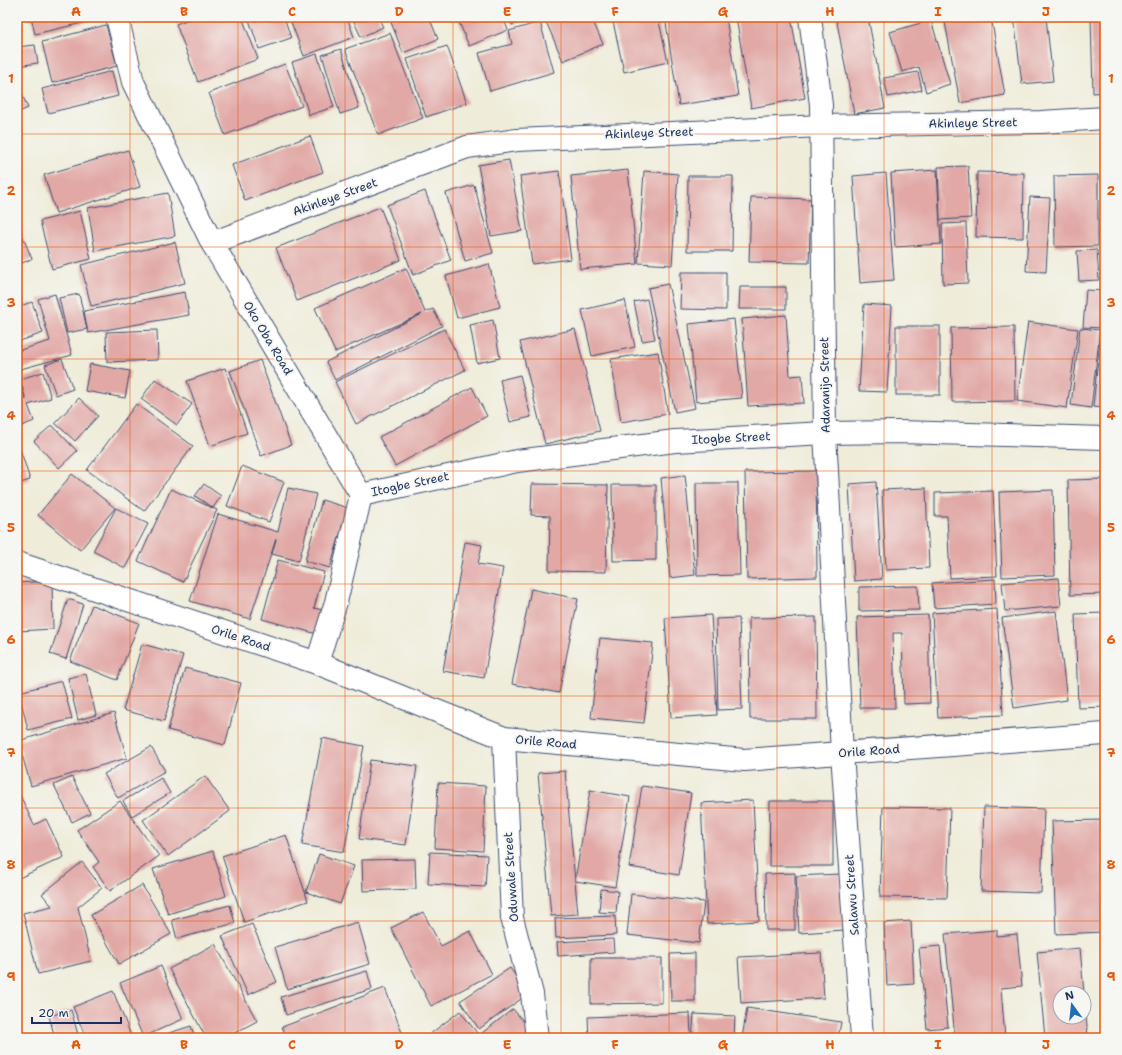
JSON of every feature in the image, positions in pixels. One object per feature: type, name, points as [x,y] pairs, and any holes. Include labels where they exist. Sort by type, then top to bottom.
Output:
[{"type":"street","name":"Oko Oba Road","points":[[117,17],[133,82],[212,243],[361,495]]},
{"type":"street","name":"Adaranijo Street","points":[[810,17],[821,104],[825,432],[842,753]]},
{"type":"street","name":"Akinleye Street","points":[[212,243],[467,147],[517,140],[821,126],[1041,122],[1105,118]]},
{"type":"street","name":"Itogbe Street","points":[[361,495],[524,460],[675,441],[825,432],[898,432],[1105,438]]},
{"type":"street","points":[[317,663],[336,602],[361,495]]},
{"type":"street","name":"Orile Road","points":[[17,564],[317,663],[504,738],[744,760],[1105,734]]},
{"type":"street","name":"Oduwale Street","points":[[504,738],[512,918],[532,994],[537,1038]]},
{"type":"street","name":"Salawu Street","points":[[842,753],[862,1038]]},
{"type":"building","points":[[31,17],[104,17],[104,18],[35,34]]},
{"type":"building","points":[[194,17],[242,17],[258,59],[198,82],[176,24]]},
{"type":"building","points":[[248,17],[284,17],[291,38],[259,49]]},
{"type":"building","points":[[289,17],[347,17],[354,37],[304,56]]},
{"type":"building","points":[[352,17],[378,17],[383,27],[361,37]]},
{"type":"building","points":[[389,17],[429,17],[438,39],[403,53]]},
{"type":"building","points":[[457,17],[503,17],[508,30],[469,46]]},
{"type":"building","points":[[509,17],[533,17],[512,25]]},
{"type":"building","points":[[544,17],[591,17],[603,44],[563,61]]},
{"type":"building","points":[[612,17],[658,17],[668,62],[624,72]]},
{"type":"building","points":[[665,17],[726,17],[738,96],[679,105]]},
{"type":"building","points":[[736,17],[791,17],[805,98],[751,108]]},
{"type":"building","points":[[836,17],[868,17],[885,108],[854,114]]},
{"type":"building","points":[[975,17],[991,17],[1005,95],[960,103],[945,22]]},
{"type":"building","points":[[1014,17],[1046,17],[1053,81],[1022,84]]},
{"type":"building","points":[[1091,17],[1105,17],[1105,92],[1093,93]]},
{"type":"building","points":[[931,20],[950,84],[926,92],[919,67],[902,72],[890,32]]},
{"type":"building","points":[[540,22],[554,72],[490,91],[479,53],[512,44],[509,31]]},
{"type":"building","points":[[106,25],[117,66],[52,83],[42,42]]},
{"type":"building","points":[[390,33],[423,118],[378,135],[345,49]]},
{"type":"building","points":[[35,45],[38,63],[17,66],[17,47]]},
{"type":"building","points":[[447,46],[467,103],[426,117],[407,59]]},
{"type":"building","points":[[341,49],[359,108],[340,114],[322,55]]},
{"type":"building","points":[[317,54],[334,107],[309,115],[292,62]]},
{"type":"building","points":[[285,64],[302,106],[225,135],[209,93]]},
{"type":"building","points":[[112,71],[118,96],[48,113],[42,89]]},
{"type":"building","points":[[918,72],[922,90],[888,97],[884,78]]},
{"type":"building","points":[[20,90],[28,108],[17,113],[17,91]]},
{"type":"building","points":[[310,136],[323,172],[245,201],[232,165]]},
{"type":"building","points":[[128,150],[140,187],[56,213],[44,175]]},
{"type":"building","points":[[509,160],[522,231],[491,236],[478,165]]},
{"type":"building","points":[[968,166],[971,218],[940,220],[938,167]]},
{"type":"building","points":[[628,170],[637,264],[580,269],[571,176]]},
{"type":"building","points":[[937,170],[941,244],[895,247],[891,173]]},
{"type":"building","points":[[559,171],[571,259],[532,264],[520,176]]},
{"type":"building","points":[[644,171],[678,174],[672,265],[638,263]]},
{"type":"building","points":[[977,172],[1024,173],[1023,238],[976,237]]},
{"type":"building","points":[[886,173],[894,280],[860,283],[853,176]]},
{"type":"building","points":[[1098,175],[1098,246],[1055,247],[1054,176]]},
{"type":"building","points":[[688,176],[733,176],[732,251],[687,251]]},
{"type":"building","points":[[474,185],[493,253],[465,261],[446,193]]},
{"type":"building","points":[[425,191],[451,260],[413,275],[387,205]]},
{"type":"building","points":[[168,193],[175,236],[95,251],[88,208]]},
{"type":"building","points":[[751,197],[811,199],[809,263],[749,262]]},
{"type":"building","points":[[1030,197],[1050,198],[1046,272],[1026,271]]},
{"type":"building","points":[[380,207],[401,260],[297,301],[276,248]]},
{"type":"building","points":[[80,211],[91,259],[52,269],[40,221]]},
{"type":"building","points":[[17,223],[32,259],[17,265]]},
{"type":"building","points":[[966,223],[968,283],[943,284],[942,224]]},
{"type":"building","points":[[1104,224],[1105,275],[1101,275]]},
{"type":"building","points":[[175,242],[185,283],[91,306],[81,265]]},
{"type":"building","points":[[1097,250],[1099,280],[1079,281],[1077,251]]},
{"type":"building","points":[[489,264],[500,307],[457,318],[446,276]]},
{"type":"building","points":[[406,268],[425,312],[433,309],[442,326],[335,380],[326,362],[422,314],[335,352],[315,308]]},
{"type":"building","points":[[681,272],[726,272],[726,310],[680,309]]},
{"type":"building","points":[[668,284],[695,408],[675,412],[648,288]]},
{"type":"building","points":[[740,287],[786,287],[786,309],[739,309]]},
{"type":"building","points":[[1086,290],[1105,291],[1105,328],[1083,327]]},
{"type":"building","points":[[185,292],[189,315],[88,333],[84,311]]},
{"type":"building","points":[[55,294],[72,355],[17,370],[17,351],[50,341],[38,299]]},
{"type":"building","points":[[79,294],[87,329],[67,333],[59,298]]},
{"type":"building","points":[[647,299],[655,339],[642,341],[634,302]]},
{"type":"building","points":[[625,300],[635,347],[592,356],[582,310]]},
{"type":"building","points":[[32,302],[43,333],[17,342],[17,307]]},
{"type":"building","points":[[864,304],[892,306],[887,392],[859,391]]},
{"type":"building","points":[[786,315],[790,376],[802,375],[804,403],[748,406],[742,319]]},
{"type":"building","points":[[734,319],[742,398],[696,402],[689,324]]},
{"type":"building","points":[[493,320],[500,358],[477,363],[470,325]]},
{"type":"building","points":[[1028,322],[1078,329],[1067,408],[1017,401]]},
{"type":"building","points":[[896,326],[940,326],[940,395],[896,395]]},
{"type":"building","points":[[1014,327],[1015,401],[952,402],[951,328]]},
{"type":"building","points":[[1080,328],[1100,330],[1091,408],[1071,405]]},
{"type":"building","points":[[444,329],[465,370],[356,424],[335,382]]},
{"type":"building","points":[[575,329],[600,431],[545,444],[520,342]]},
{"type":"building","points":[[157,330],[158,360],[107,362],[106,332]]},
{"type":"building","points":[[1101,331],[1105,331],[1105,408],[1093,407]]},
{"type":"building","points":[[658,352],[668,414],[621,422],[611,359]]},
{"type":"building","points":[[62,359],[73,389],[56,395],[45,365]]},
{"type":"building","points":[[260,360],[291,445],[261,456],[230,371]]},
{"type":"building","points":[[90,364],[130,371],[125,398],[85,391]]},
{"type":"building","points":[[225,368],[247,433],[210,446],[187,381]]},
{"type":"building","points":[[43,372],[51,398],[28,405],[34,421],[17,428],[17,377],[26,400],[20,379]]},
{"type":"building","points":[[520,375],[531,417],[510,422],[500,380]]},
{"type":"building","points":[[155,379],[192,404],[177,425],[141,399]]},
{"type":"building","points":[[472,387],[487,416],[395,466],[379,437]]},
{"type":"building","points":[[79,398],[98,416],[75,441],[55,423]]},
{"type":"building","points":[[136,404],[193,446],[144,511],[87,470]]},
{"type":"building","points":[[52,425],[77,451],[59,468],[34,441]]},
{"type":"building","points":[[17,439],[30,480],[17,484]]},
{"type":"building","points":[[242,466],[284,482],[269,522],[227,506]]},
{"type":"building","points":[[816,471],[817,577],[747,579],[745,472]]},
{"type":"building","points":[[72,474],[115,508],[80,550],[38,515]]},
{"type":"building","points":[[685,475],[695,575],[670,578],[661,478]]},
{"type":"building","points":[[1105,479],[1105,594],[1070,595],[1068,480]]},
{"type":"building","points":[[876,482],[882,579],[854,581],[849,484]]},
{"type":"building","points":[[696,483],[738,483],[740,575],[697,576]]},
{"type":"building","points":[[204,484],[221,496],[213,508],[195,496]]},
{"type":"building","points":[[532,484],[608,485],[606,572],[549,571],[550,516],[531,515]]},
{"type":"building","points":[[612,485],[656,485],[656,560],[613,561]]},
{"type":"building","points":[[288,488],[316,494],[299,561],[272,554],[276,539],[250,619],[190,601],[218,514],[278,532]]},
{"type":"building","points":[[926,488],[929,568],[886,570],[882,490]]},
{"type":"building","points":[[171,489],[217,510],[183,582],[138,561]]},
{"type":"building","points":[[1053,490],[1055,575],[1002,577],[999,492]]},
{"type":"building","points":[[993,491],[997,576],[950,578],[947,516],[935,516],[935,493]]},
{"type":"building","points":[[322,500],[348,508],[330,568],[305,561]]},
{"type":"building","points":[[116,508],[148,524],[125,568],[93,551]]},
{"type":"building","points":[[465,542],[482,545],[478,564],[503,568],[484,678],[443,671]]},
{"type":"building","points":[[278,560],[324,572],[314,608],[327,611],[321,635],[262,619]]},
{"type":"building","points":[[1058,578],[1061,606],[1005,611],[1002,583]]},
{"type":"building","points":[[995,579],[996,604],[934,608],[932,583]]},
{"type":"building","points":[[52,581],[53,629],[17,631],[17,583]]},
{"type":"building","points":[[918,586],[919,610],[859,611],[859,587]]},
{"type":"building","points":[[531,589],[578,599],[559,693],[512,684]]},
{"type":"building","points":[[68,599],[83,604],[66,659],[50,654]]},
{"type":"building","points":[[92,605],[139,623],[117,680],[70,661]]},
{"type":"building","points":[[997,609],[1003,715],[938,718],[932,613]]},
{"type":"building","points":[[1056,611],[1067,700],[1014,708],[1002,618]]},
{"type":"building","points":[[1105,613],[1105,707],[1078,708],[1075,614]]},
{"type":"building","points":[[711,615],[717,715],[671,718],[665,618]]},
{"type":"building","points":[[928,615],[930,703],[904,704],[902,633],[893,633],[895,708],[860,708],[857,617]]},
{"type":"building","points":[[816,617],[817,719],[750,719],[749,618]]},
{"type":"building","points":[[739,618],[742,709],[718,710],[716,619]]},
{"type":"building","points":[[600,638],[653,643],[644,723],[591,718]]},
{"type":"building","points":[[142,644],[183,655],[164,721],[123,710]]},
{"type":"building","points":[[185,668],[241,683],[225,745],[168,730]]},
{"type":"building","points":[[86,674],[96,715],[78,720],[68,678]]},
{"type":"building","points":[[62,681],[72,719],[28,730],[19,692]]},
{"type":"building","points":[[114,713],[127,758],[31,786],[18,741]]},
{"type":"building","points":[[322,738],[364,746],[344,852],[302,845]]},
{"type":"building","points":[[151,747],[165,771],[118,798],[104,774]]},
{"type":"building","points":[[370,760],[417,766],[406,845],[359,839]]},
{"type":"building","points":[[565,771],[578,914],[551,916],[538,773]]},
{"type":"building","points":[[205,776],[230,811],[168,856],[143,820]]},
{"type":"building","points":[[72,777],[90,813],[72,822],[54,785]]},
{"type":"building","points":[[161,778],[170,793],[132,816],[123,801]]},
{"type":"building","points":[[438,783],[486,786],[483,851],[435,848]]},
{"type":"building","points":[[642,786],[691,793],[679,875],[629,867]]},
{"type":"building","points":[[590,790],[630,797],[615,887],[575,881]]},
{"type":"building","points":[[19,793],[34,825],[46,819],[64,857],[17,879],[17,794]]},
{"type":"building","points":[[753,800],[759,921],[707,924],[701,803]]},
{"type":"building","points":[[120,801],[159,856],[110,891],[93,867],[99,862],[77,830]]},
{"type":"building","points":[[770,801],[833,801],[833,866],[769,866]]},
{"type":"building","points":[[883,807],[950,808],[947,898],[880,897]]},
{"type":"building","points":[[984,807],[1044,809],[1041,893],[981,891]]},
{"type":"building","points":[[1105,820],[1105,932],[1056,934],[1052,821]]},
{"type":"building","points":[[286,835],[308,901],[244,922],[222,856]]},
{"type":"building","points":[[213,851],[226,896],[168,914],[153,869]]},
{"type":"building","points":[[430,852],[487,855],[485,887],[428,884]]},
{"type":"building","points":[[319,854],[354,866],[340,904],[306,892]]},
{"type":"building","points":[[415,859],[416,889],[363,891],[362,860]]},
{"type":"building","points":[[82,862],[102,888],[78,907],[91,961],[38,974],[23,913],[52,906],[42,894]]},
{"type":"building","points":[[795,873],[795,930],[766,930],[765,874]]},
{"type":"building","points":[[840,874],[844,930],[799,933],[796,876]]},
{"type":"building","points":[[142,885],[171,934],[119,964],[91,915]]},
{"type":"building","points":[[601,889],[618,891],[616,913],[599,912]]},
{"type":"building","points":[[631,894],[704,902],[699,943],[627,935]]},
{"type":"building","points":[[230,905],[235,923],[177,939],[172,920]]},
{"type":"building","points":[[423,912],[441,946],[470,931],[492,974],[431,1006],[391,928]]},
{"type":"building","points":[[615,916],[616,935],[556,938],[555,918]]},
{"type":"building","points":[[911,921],[914,984],[887,986],[884,923]]},
{"type":"building","points":[[358,922],[370,964],[287,989],[275,947]]},
{"type":"building","points":[[252,924],[277,982],[248,995],[222,936]]},
{"type":"building","points":[[997,930],[997,936],[1017,934],[1022,986],[1001,988],[1005,1038],[955,1038],[945,934]]},
{"type":"building","points":[[613,939],[614,952],[558,956],[557,942]]},
{"type":"building","points":[[215,944],[257,1021],[225,1038],[206,1038],[169,969]]},
{"type":"building","points":[[940,946],[948,1027],[927,1029],[919,948]]},
{"type":"building","points":[[1080,948],[1083,985],[1052,985],[1052,1025],[1087,1025],[1088,1037],[1045,1038],[1037,952]]},
{"type":"building","points":[[695,953],[695,1001],[671,1001],[670,954]]},
{"type":"building","points":[[821,953],[824,998],[741,1003],[738,957]]},
{"type":"building","points":[[591,958],[662,958],[662,1003],[591,1004]]},
{"type":"building","points":[[161,966],[183,1019],[143,1037],[120,983]]},
{"type":"building","points":[[510,968],[528,994],[479,1029],[460,1001]]},
{"type":"building","points":[[367,971],[372,989],[286,1015],[281,997]]},
{"type":"building","points":[[385,988],[404,1038],[287,1038],[282,1027]]},
{"type":"building","points":[[113,991],[132,1038],[86,1038],[73,1007]]},
{"type":"building","points":[[747,1008],[841,1022],[838,1038],[742,1038]]},
{"type":"building","points":[[513,1009],[533,1033],[527,1038],[486,1038],[482,1033]]},
{"type":"building","points":[[71,1010],[79,1038],[55,1038],[49,1016]]},
{"type":"building","points":[[460,1011],[477,1033],[470,1038],[425,1038]]},
{"type":"building","points":[[690,1013],[691,1038],[589,1038],[588,1017]]},
{"type":"building","points":[[694,1014],[735,1016],[734,1038],[692,1038]]},
{"type":"building","points":[[17,1020],[25,1038],[17,1038]]},
{"type":"building","points":[[191,1026],[195,1038],[170,1038],[169,1033]]}]
